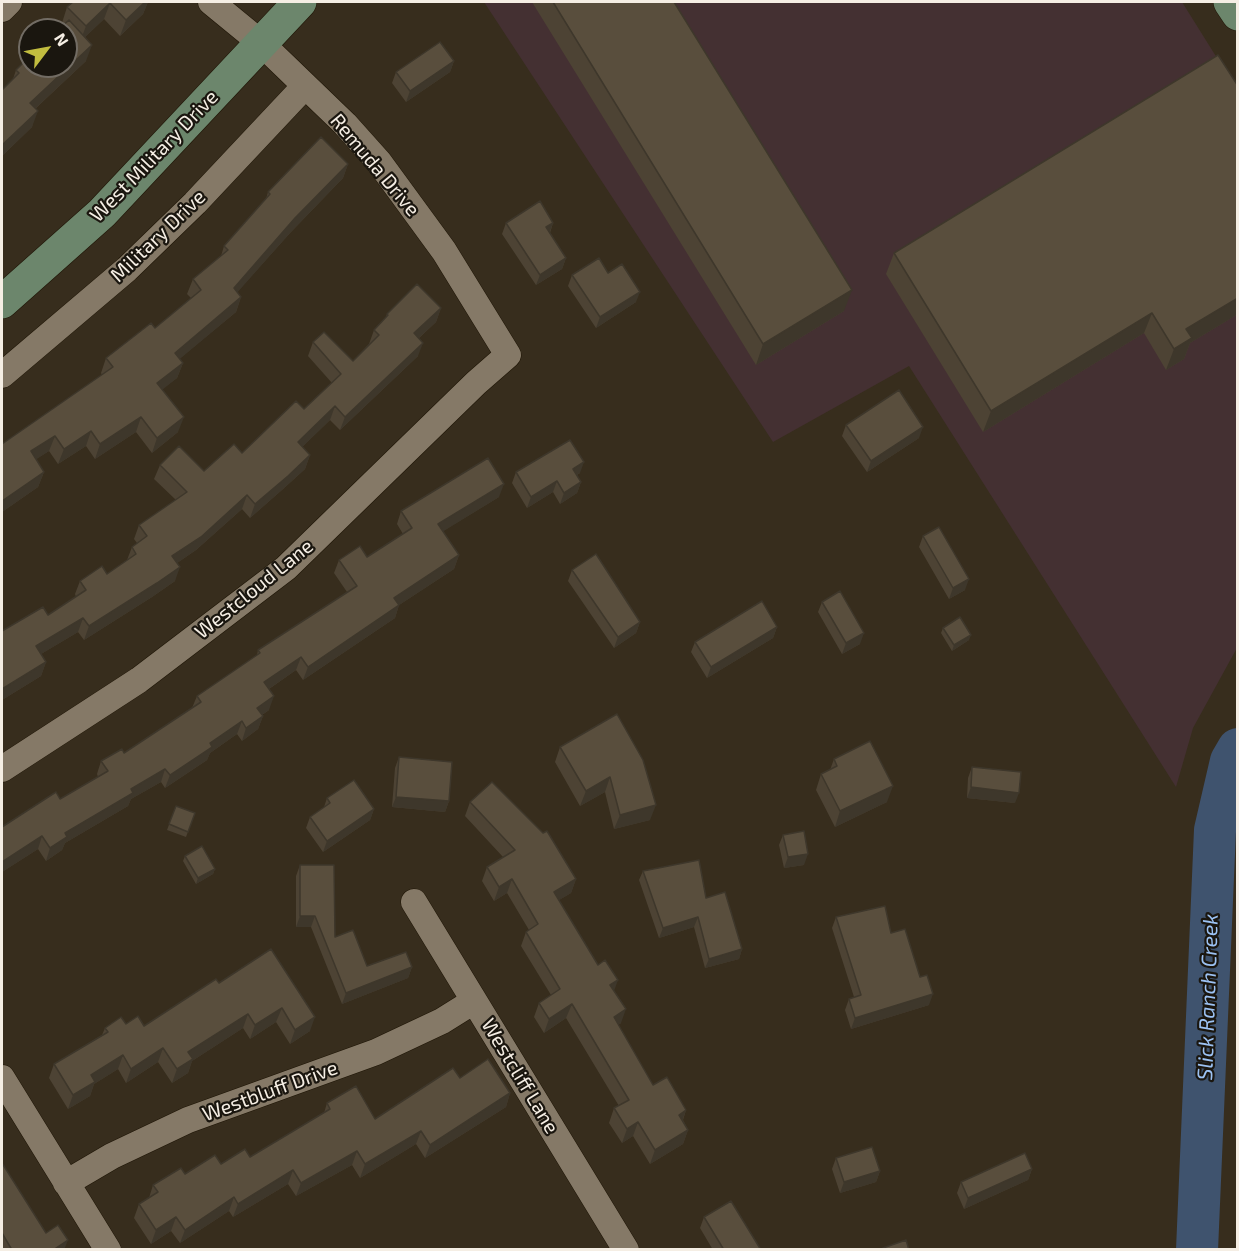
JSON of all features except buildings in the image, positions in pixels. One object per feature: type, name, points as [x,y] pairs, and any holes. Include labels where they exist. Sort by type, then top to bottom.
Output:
[{"type":"main road","name":"West Military Drive","points":[[2,302],[102,213],[300,2]]},
{"type":"main road","points":[[1230,2],[1238,14]]},
{"type":"street","points":[[2,9],[9,2]]},
{"type":"street","name":"Remuda Drive","points":[[211,2],[261,43],[345,124],[385,170],[444,251],[508,355]]},
{"type":"street","name":"Military Drive","points":[[2,375],[127,269],[195,203],[305,86]]},
{"type":"street","name":"Westcloud Lane","points":[[2,769],[139,680],[286,568],[508,355]]},
{"type":"street","name":"Westcliff Lane","points":[[414,902],[626,1250]]},
{"type":"street","name":"Westbluff Drive","points":[[66,1183],[112,1156],[188,1120],[376,1052],[442,1021],[474,1001]]},
{"type":"street","points":[[2,1078],[108,1250]]},
{"type":"shaded area","points":[[484,2],[1182,2],[1237,90],[1238,646],[1193,728],[1176,787],[909,366],[773,442]]},
{"type":"waterway","name":"Slick Ranch Creek","points":[[1197,1250],[1215,830],[1231,761],[1238,749]]}]
